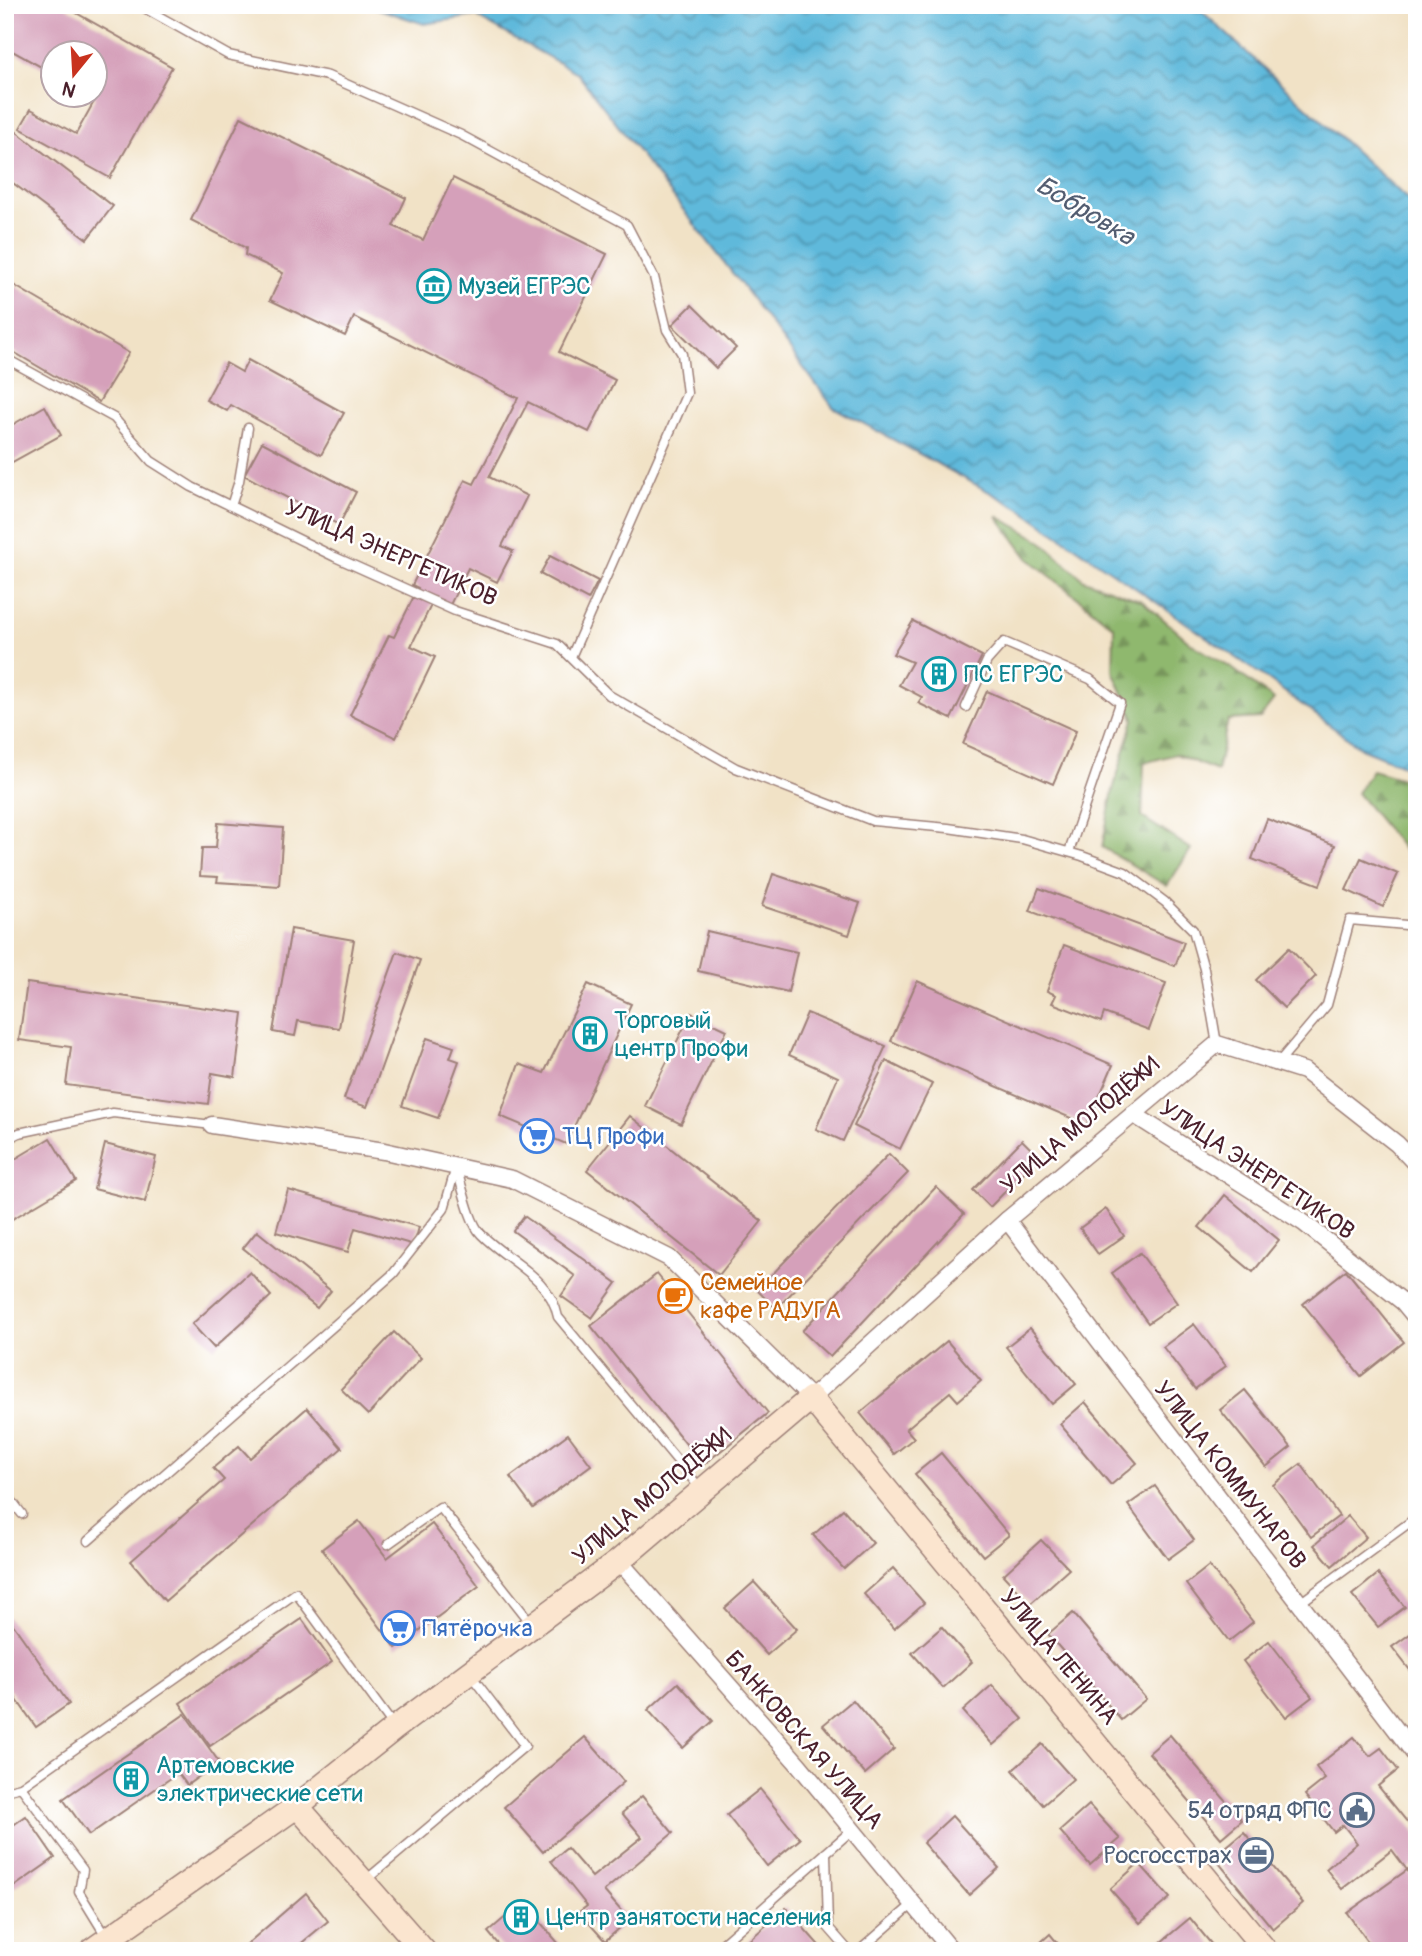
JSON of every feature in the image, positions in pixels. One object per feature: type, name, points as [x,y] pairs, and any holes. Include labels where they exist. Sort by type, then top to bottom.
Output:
[{"type":"street","points":[[1217,1044],[1304,1071],[1417,1164]]},
{"type":"street","name":"УЛИЦА МОЛОДЁЖИ","points":[[99,1945],[297,1806],[395,1728],[619,1561],[811,1398],[1007,1220],[1217,1044]]},
{"type":"street","name":"УЛИЦА ЭНЕРГЕТИКОВ","points":[[1133,1114],[1304,1223],[1403,1302],[1417,1319]]},
{"type":"street","points":[[212,1125],[384,1151],[512,1179],[669,1258],[811,1398]]},
{"type":"street","name":"УЛИЦА КОММУНАРОВ","points":[[1007,1220],[1417,1757]]},
{"type":"street","name":"УЛИЦА ЛЕНИНА","points":[[811,1398],[1266,1951]]},
{"type":"street","name":"БАНКОВСКАЯ УЛИЦА","points":[[619,1561],[799,1765],[952,1951]]},
{"type":"street","points":[[297,1806],[424,1951]]},
{"type":"lane","points":[[139,5],[228,55],[328,76],[461,135],[627,225],[654,277],[667,330],[682,354],[687,393],[571,657]]},
{"type":"lane","name":"УЛИЦА ЭНЕРГЕТИКОВ","points":[[5,358],[114,418],[150,461],[192,487],[335,557],[456,611],[557,644],[609,695],[736,768],[873,821],[1022,839],[1125,872],[1165,902],[1193,930],[1204,969],[1217,1044]]},
{"type":"lane","points":[[231,506],[239,481],[248,428]]},
{"type":"lane","points":[[966,707],[987,661],[1004,642],[1090,679],[1119,703],[1069,852]]},
{"type":"lane","points":[[1278,1063],[1327,1005],[1350,920],[1417,926]]},
{"type":"lane","points":[[5,1140],[19,1133],[113,1112],[212,1125]]},
{"type":"lane","points":[[456,1167],[479,1232],[542,1283],[555,1303],[558,1317],[702,1490]]},
{"type":"lane","points":[[88,1541],[393,1274],[444,1209],[456,1167]]},
{"type":"lane","points":[[5,1492],[22,1514]]},
{"type":"lane","points":[[388,1544],[440,1507],[533,1625]]},
{"type":"lane","points":[[1300,1603],[1417,1517]]},
{"type":"lane","points":[[5,1791],[21,1787],[296,1593],[395,1728]]},
{"type":"lane","points":[[364,1882],[525,1746],[469,1673]]},
{"type":"lane","points":[[21,1787],[83,1870],[79,1892],[99,1945]]},
{"type":"lane","points":[[714,1951],[852,1830]]},
{"type":"lane","points":[[826,1853],[828,1927],[849,1951]]},
{"type":"lane","points":[[859,1951],[913,1904]]},
{"type":"green space","points":[[997,516],[1040,540],[1084,580],[1142,601],[1192,644],[1233,669],[1274,700],[1260,718],[1228,720],[1217,771],[1176,754],[1144,763],[1142,817],[1191,849],[1167,886],[1102,847],[1113,790],[1134,719],[1113,671],[1114,627],[1028,558]]},
{"type":"green space","points":[[1372,770],[1417,783],[1417,866],[1357,793]]},
{"type":"water","name":"Бобровка","points":[[367,5],[1195,5],[1417,208],[1417,771],[1361,748],[1263,676],[1019,508],[833,407],[577,73],[475,16],[424,24]]},
{"type":"building","points":[[5,5],[62,5],[172,67],[110,178],[20,128],[31,109],[76,134],[90,108],[108,108],[108,38],[38,38],[38,65],[5,47]]},
{"type":"building","name":"Музей ЕГРЭС","points":[[241,117],[406,198],[393,226],[423,240],[453,178],[607,254],[559,352],[615,380],[589,432],[528,402],[489,477],[527,496],[502,546],[513,551],[497,582],[468,568],[450,605],[435,597],[411,646],[435,657],[396,738],[350,715],[389,635],[394,637],[418,588],[412,585],[465,480],[474,484],[518,398],[354,317],[345,336],[270,300],[283,273],[245,255],[246,248],[191,220]]},
{"type":"building","points":[[5,123],[113,206],[87,239],[5,177]]},
{"type":"building","points":[[5,280],[129,353],[99,402],[5,347]]},
{"type":"building","points":[[692,305],[736,348],[716,368],[672,325]]},
{"type":"building","points":[[248,360],[344,413],[321,455],[231,405],[227,411],[206,400],[226,363],[242,372]]},
{"type":"building","points":[[45,406],[61,435],[5,466],[5,429]]},
{"type":"building","points":[[262,442],[356,492],[339,525],[244,475]]},
{"type":"building","points":[[550,556],[598,581],[588,600],[540,574]]},
{"type":"building","name":"ПС ЕГРЭС","points":[[913,621],[982,656],[951,719],[918,703],[922,697],[899,685],[912,662],[893,654]]},
{"type":"building","points":[[987,691],[1076,731],[1053,784],[963,744]]},
{"type":"building","points":[[1267,819],[1335,845],[1320,885],[1252,859]]},
{"type":"building","points":[[218,823],[283,828],[279,886],[217,882],[218,877],[200,876],[202,848],[216,848]]},
{"type":"building","points":[[1361,858],[1398,874],[1383,907],[1346,890]]},
{"type":"building","points":[[773,874],[860,903],[849,935],[762,906]]},
{"type":"building","points":[[1039,888],[1184,942],[1175,966],[1030,911]]},
{"type":"building","points":[[291,929],[354,940],[339,1028],[298,1021],[295,1036],[273,1032]]},
{"type":"building","points":[[707,931],[797,952],[788,992],[698,971]]},
{"type":"building","points":[[1064,945],[1166,983],[1149,1030],[1104,1013],[1101,1022],[1052,1003],[1056,995],[1047,991]]},
{"type":"building","points":[[1289,948],[1316,976],[1284,1008],[1256,980]]},
{"type":"building","points":[[397,952],[420,960],[367,1107],[344,1099]]},
{"type":"building","points":[[917,981],[1113,1065],[1087,1125],[891,1041]]},
{"type":"building","points":[[27,983],[243,1013],[235,1077],[212,1073],[208,1104],[66,1085],[71,1047],[19,1040]]},
{"type":"building","name":"Торговый центр Профи","points":[[588,984],[631,1004],[566,1144],[500,1116],[519,1064],[544,1073]]},
{"type":"building","points":[[691,1013],[727,1030],[681,1124],[645,1106]]},
{"type":"building","points":[[807,1013],[886,1046],[843,1141],[816,1129],[838,1077],[789,1055]]},
{"type":"building","points":[[427,1038],[454,1047],[450,1058],[459,1061],[438,1118],[402,1106]]},
{"type":"building","points":[[886,1061],[932,1084],[900,1149],[854,1126]]},
{"type":"building","points":[[630,1116],[762,1221],[719,1275],[587,1170]]},
{"type":"building","points":[[50,1138],[76,1181],[9,1221],[5,1215],[5,1165]]},
{"type":"building","points":[[1022,1140],[1039,1157],[990,1207],[973,1190]]},
{"type":"building","points":[[105,1144],[156,1157],[145,1202],[94,1189]]},
{"type":"building","points":[[889,1154],[908,1173],[776,1309],[757,1290]]},
{"type":"building","points":[[936,1187],[964,1214],[830,1357],[802,1331]]},
{"type":"building","points":[[288,1190],[419,1227],[414,1245],[355,1228],[348,1252],[276,1232]]},
{"type":"building","points":[[1225,1195],[1279,1240],[1253,1272],[1199,1227]]},
{"type":"building","points":[[1106,1209],[1124,1236],[1098,1254],[1080,1228]]},
{"type":"building","points":[[524,1216],[617,1283],[592,1318],[561,1296],[575,1276],[513,1231]]},
{"type":"building","points":[[257,1231],[331,1291],[317,1308],[243,1248]]},
{"type":"building","points":[[1140,1253],[1177,1303],[1148,1323],[1112,1273]]},
{"type":"building","points":[[1346,1270],[1404,1342],[1361,1376],[1303,1304]]},
{"type":"building","points":[[250,1272],[271,1296],[214,1348],[192,1324]]},
{"type":"building","points":[[657,1274],[768,1413],[703,1465],[591,1326]]},
{"type":"building","points":[[1194,1324],[1226,1366],[1195,1389],[1163,1347]]},
{"type":"building","points":[[1030,1328],[1076,1384],[1052,1404],[1006,1347]]},
{"type":"building","points":[[394,1332],[421,1358],[368,1415],[341,1389]]},
{"type":"building","points":[[947,1341],[981,1381],[958,1401],[950,1392],[906,1429],[914,1438],[894,1454],[860,1413]]},
{"type":"building","points":[[1245,1390],[1291,1447],[1266,1467],[1220,1410]]},
{"type":"building","points":[[1085,1402],[1137,1463],[1111,1485],[1060,1424]]},
{"type":"building","points":[[307,1408],[342,1448],[165,1601],[131,1561],[224,1480],[213,1468],[239,1446],[250,1458]]},
{"type":"building","points":[[568,1434],[591,1465],[533,1508],[510,1477]]},
{"type":"building","points":[[941,1453],[1009,1535],[983,1556],[915,1474]]},
{"type":"building","points":[[1301,1464],[1339,1516],[1311,1537],[1273,1485]]},
{"type":"building","points":[[1155,1486],[1194,1540],[1168,1559],[1128,1505]]},
{"type":"building","points":[[843,1509],[873,1543],[844,1569],[813,1535]]},
{"type":"building","points":[[1348,1516],[1366,1537],[1332,1566],[1314,1545]]},
{"type":"building","points":[[359,1521],[387,1558],[432,1524],[479,1586],[396,1648],[322,1549]]},
{"type":"building","points":[[1041,1540],[1069,1569],[1030,1604],[1003,1575]]},
{"type":"building","points":[[1209,1566],[1253,1622],[1229,1641],[1186,1584]]},
{"type":"building","points":[[893,1568],[924,1603],[894,1629],[864,1594]]},
{"type":"building","points":[[1378,1574],[1405,1607],[1378,1627],[1352,1595]]},
{"type":"building","points":[[754,1582],[797,1629],[767,1655],[725,1608]]},
{"type":"building","points":[[5,1613],[69,1704],[36,1727],[5,1683]]},
{"type":"building","points":[[1073,1613],[1146,1699],[1121,1720],[1048,1634]]},
{"type":"building","points":[[302,1619],[332,1662],[210,1746],[180,1703]]},
{"type":"building","points":[[942,1627],[972,1662],[943,1688],[912,1653]]},
{"type":"building","points":[[1417,1629],[1417,1679],[1392,1647]]},
{"type":"building","points":[[1269,1641],[1312,1697],[1286,1717],[1243,1661]]},
{"type":"building","points":[[678,1683],[713,1721],[683,1748],[648,1710]]},
{"type":"building","points":[[992,1685],[1023,1719],[993,1745],[963,1711]]},
{"type":"building","points":[[853,1700],[894,1749],[865,1774],[823,1725]]},
{"type":"building","name":"Артемовские электрические сети","points":[[185,1714],[219,1762],[187,1785],[178,1773],[89,1835],[63,1799]]},
{"type":"building","points":[[1170,1735],[1242,1820],[1221,1838],[1149,1753]]},
{"type":"building","points":[[585,1737],[624,1782],[543,1852],[504,1807]]},
{"type":"building","name":"54 отряд ФПС","points":[[1354,1737],[1370,1756],[1381,1748],[1398,1770],[1378,1786],[1417,1834],[1417,1862],[1407,1870],[1392,1850],[1342,1889],[1326,1869],[1357,1843],[1343,1825],[1334,1832],[1305,1795],[1325,1779],[1316,1767]]},
{"type":"building","points":[[1042,1744],[1073,1779],[1043,1805],[1013,1770]]},
{"type":"building","points":[[760,1789],[800,1839],[767,1866],[727,1815]]},
{"type":"building","points":[[642,1796],[673,1833],[604,1891],[629,1920],[605,1941],[579,1912],[587,1906],[551,1861],[567,1848],[592,1877],[642,1837],[622,1813]]},
{"type":"building","points":[[1089,1805],[1120,1839],[1090,1865],[1060,1831]]},
{"type":"building","points":[[26,1816],[55,1858],[5,1893],[5,1831]]},
{"type":"building","points":[[952,1816],[999,1868],[969,1895],[923,1843]]},
{"type":"building","points":[[1244,1832],[1303,1903],[1273,1929],[1214,1857]]},
{"type":"building","points":[[1139,1863],[1170,1898],[1140,1923],[1110,1889]]},
{"type":"building","points":[[1407,1870],[1417,1882],[1417,1951],[1375,1951],[1347,1913]]},
{"type":"building","points":[[306,1893],[328,1921],[292,1951],[239,1951]]},
{"type":"building","name":"Центр занятости населения","points":[[523,1902],[565,1951],[504,1951],[488,1932]]},
{"type":"building","points":[[786,1908],[824,1951],[755,1951],[747,1942]]},
{"type":"building","points":[[1190,1918],[1217,1951],[1156,1951],[1154,1948]]},
{"type":"building","points":[[1050,1934],[1064,1951],[1031,1951]]},
{"type":"place","name":"Музей ЕГРЭС","points":[[434,286]]},
{"type":"place","name":"ПС ЕГРЭС","points":[[939,674]]},
{"type":"place","name":"Торговый центр Профи","points":[[590,1034]]},
{"type":"place","name":"ТЦ Профи","points":[[537,1136]]},
{"type":"place","name":"Семейное кафе РАДУГА","points":[[675,1296]]},
{"type":"place","name":"Пятёрочка","points":[[398,1628]]},
{"type":"place","name":"Артемовские электрические сети","points":[[131,1779]]},
{"type":"place","name":"54 отряд ФПС","points":[[1357,1810]]},
{"type":"place","name":"Росгосстрах","points":[[1256,1855]]},
{"type":"place","name":"Центр занятости населения","points":[[521,1917]]}]
